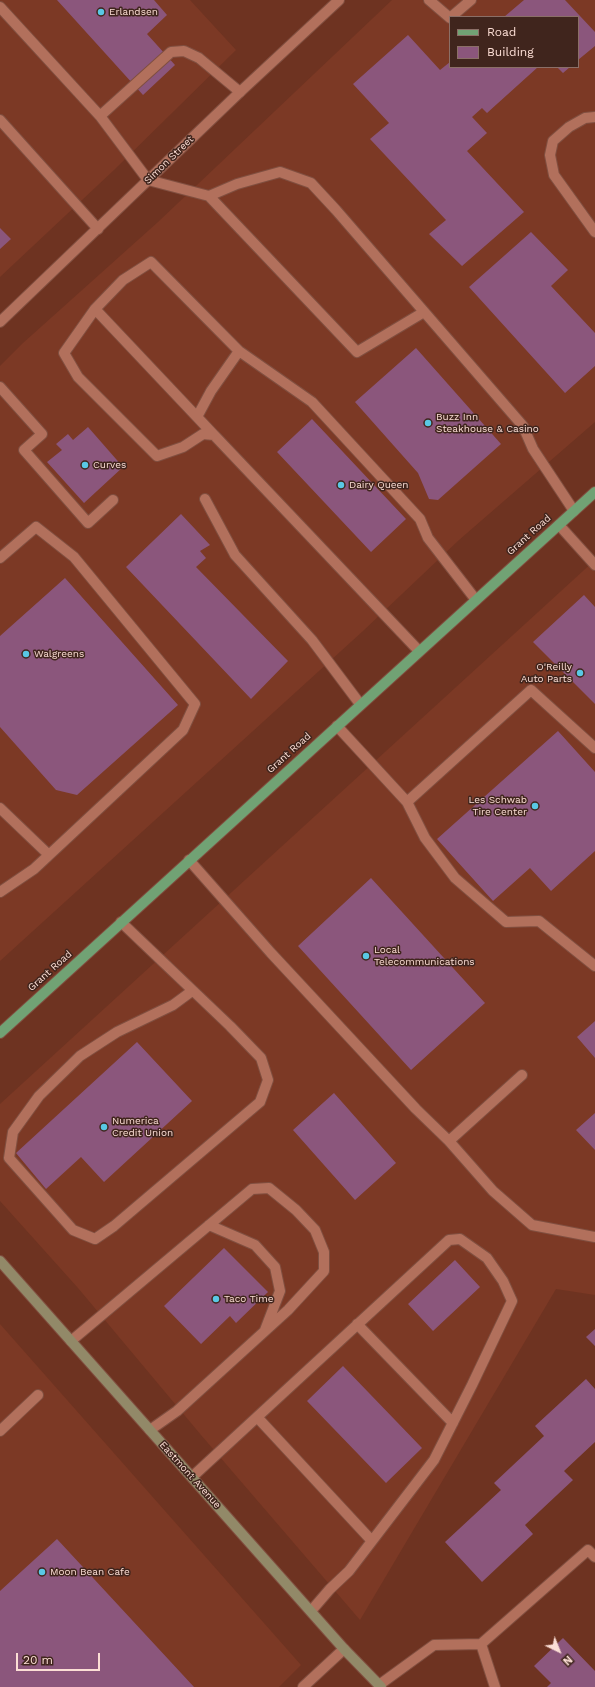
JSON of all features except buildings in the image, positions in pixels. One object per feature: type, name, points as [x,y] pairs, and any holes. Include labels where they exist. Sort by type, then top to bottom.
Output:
[{"type":"main road","name":"Grant Road","points":[[0,1033],[360,704],[595,492]]},
{"type":"main road","name":"Eastmont Avenue","points":[[0,1261],[344,1649],[380,1686]]},
{"type":"street","name":"Simon Street","points":[[0,322],[240,92],[339,0]]},
{"type":"street","points":[[430,0],[449,16]]},
{"type":"street","points":[[453,16],[471,0]]},
{"type":"street","points":[[0,7],[100,116],[148,180],[209,196],[357,352],[424,312]]},
{"type":"street","points":[[100,116],[172,52],[184,51],[199,58],[240,92]]},
{"type":"street","points":[[595,118],[585,118],[569,127],[554,141],[550,155],[554,175],[595,232]]},
{"type":"street","points":[[0,120],[98,229]]},
{"type":"street","points":[[209,196],[237,184],[280,172],[311,183],[522,426],[533,449],[574,511]]},
{"type":"street","points":[[214,435],[203,434],[182,446],[157,456],[78,377],[64,353],[95,309],[124,280],[151,262],[239,351],[312,402],[420,519],[428,538],[476,600]]},
{"type":"street","points":[[95,309],[419,651]]},
{"type":"street","points":[[197,417],[211,391],[239,351]]},
{"type":"street","points":[[0,387],[42,434],[24,450],[88,523],[113,500]]},
{"type":"street","points":[[204,499],[235,555],[312,640],[360,704]]},
{"type":"street","points":[[559,524],[595,565]]},
{"type":"street","points":[[0,558],[36,527],[74,557],[195,704],[183,730],[34,869],[0,892]]},
{"type":"street","points":[[407,802],[530,690],[595,748]]},
{"type":"street","points":[[337,726],[407,802],[425,838],[455,878],[506,922],[539,921],[595,966]]},
{"type":"street","points":[[0,808],[49,855]]},
{"type":"street","points":[[189,860],[270,953],[416,1109],[449,1141],[493,1191],[532,1224],[595,1237]]},
{"type":"street","points":[[121,922],[192,990],[261,1058],[268,1080],[260,1102],[114,1226],[95,1239],[73,1230],[9,1158],[13,1132],[39,1096],[80,1056],[117,1032],[173,1005],[192,990]]},
{"type":"street","points":[[449,1141],[522,1075]]},
{"type":"street","points":[[71,1341],[252,1190],[269,1188],[296,1210],[315,1230],[324,1252],[324,1271],[288,1310],[264,1332],[177,1411],[150,1430]]},
{"type":"street","points":[[209,1225],[255,1245],[275,1267],[280,1291],[264,1332]]},
{"type":"street","points":[[192,1477],[449,1240],[460,1239],[487,1258],[503,1281],[512,1302],[453,1422],[434,1460],[349,1571],[330,1589],[311,1612]]},
{"type":"street","points":[[357,1324],[453,1422]]},
{"type":"street","points":[[0,1431],[38,1395]]},
{"type":"street","points":[[257,1417],[372,1541]]},
{"type":"street","points":[[380,1686],[434,1645],[481,1644],[588,1550],[595,1557]]},
{"type":"street","points":[[481,1644],[495,1687]]},
{"type":"street","points":[[303,1687],[344,1649]]},
{"type":"shaded area","points":[[0,0],[190,0],[236,50],[114,170],[0,277]]},
{"type":"shaded area","points":[[392,0],[595,0],[595,422],[459,540],[363,631],[0,961],[0,366],[23,343],[158,222]]},
{"type":"shaded area","points":[[595,560],[595,1295],[556,1289],[360,1620],[201,1435],[78,1288],[0,1201],[0,1104]]},
{"type":"shaded area","points":[[0,1324],[301,1665],[279,1687],[0,1687]]},
{"type":"place","name":"Erlandsen","points":[[101,12]]},
{"type":"place","name":"Buzz Inn Steakhouse & Casino","points":[[428,423]]},
{"type":"place","name":"Curves","points":[[85,465]]},
{"type":"place","name":"Dairy Queen","points":[[341,485]]},
{"type":"place","name":"Walgreens","points":[[26,654]]},
{"type":"place","name":"O'Reilly Auto Parts","points":[[580,673]]},
{"type":"place","name":"Les Schwab Tire Center","points":[[535,806]]},
{"type":"place","name":"Local Telecommunications","points":[[366,956]]},
{"type":"place","name":"Numerica Credit Union","points":[[104,1127]]},
{"type":"place","name":"Taco Time","points":[[216,1299]]},
{"type":"place","name":"Moon Bean Cafe","points":[[42,1572]]}]
